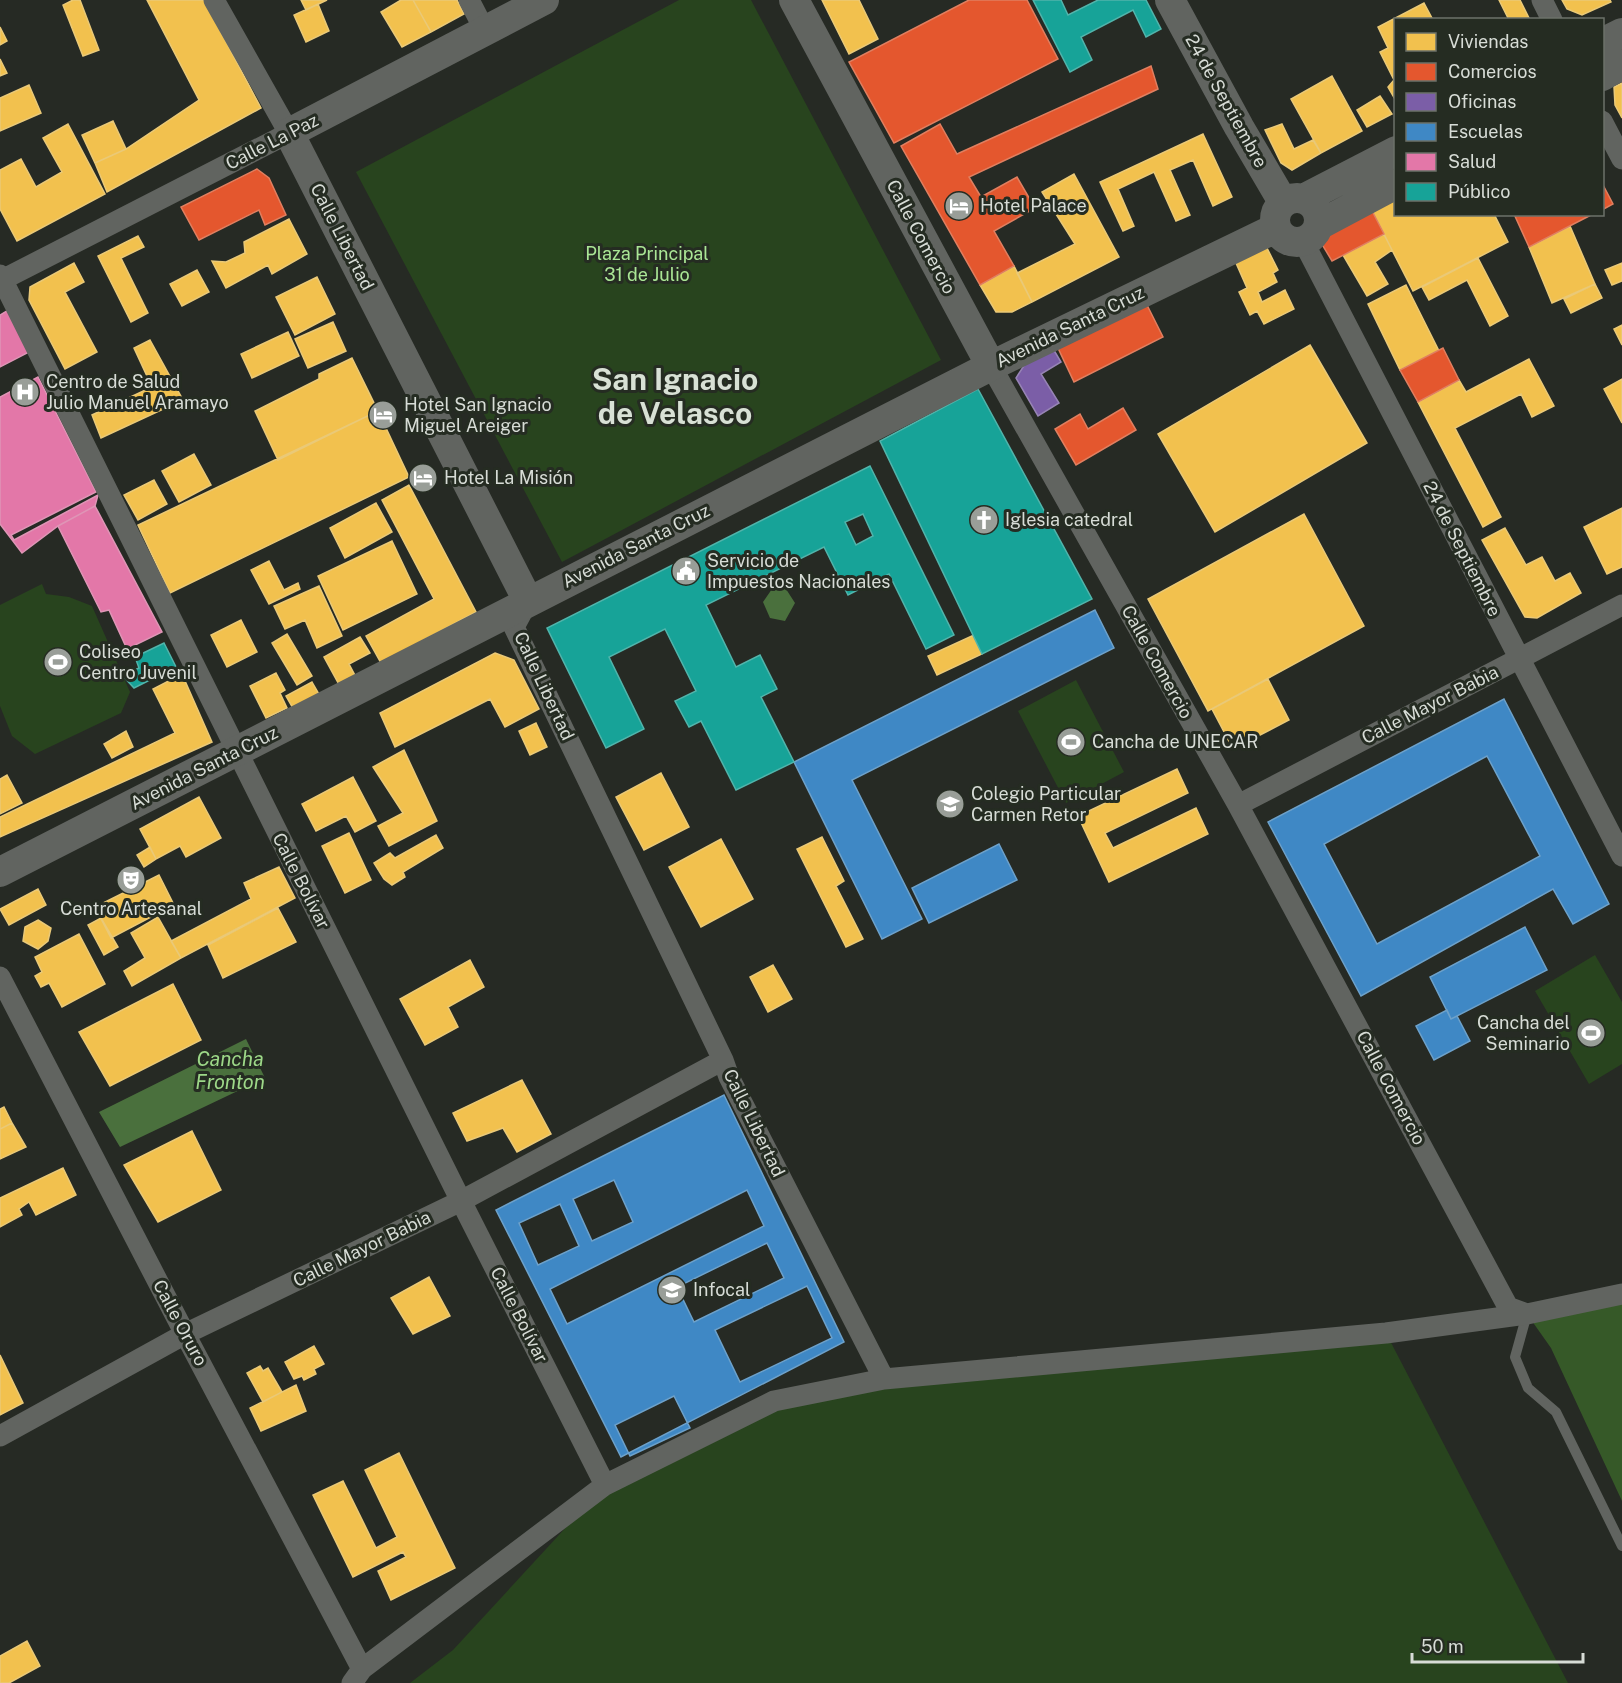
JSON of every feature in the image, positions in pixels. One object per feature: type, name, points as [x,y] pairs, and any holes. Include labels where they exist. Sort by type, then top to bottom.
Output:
[{"type":"main road","name":"Calle La Paz","points":[[289,133],[544,0]]},
{"type":"main road","name":"Calle Comercio","points":[[794,0],[991,366]]},
{"type":"main road","name":"24 de Septiembre","points":[[1170,0],[1239,127],[1288,209],[1315,206],[1318,212],[1311,233]]},
{"type":"main road","points":[[1604,42],[1622,33]]},
{"type":"main road","points":[[1604,75],[1622,66]]},
{"type":"main road","name":"Calle Libertad","points":[[289,133],[528,601]]},
{"type":"main road","name":"Avenida Santa Cruz","points":[[0,873],[991,366],[1394,152]]},
{"type":"main road","points":[[1288,209],[1284,238],[1290,241],[1311,233],[1394,185]]},
{"type":"street","name":"Calle Libertad","points":[[214,0],[289,133]]},
{"type":"street","points":[[469,0],[485,30]]},
{"type":"street","points":[[1542,0],[1551,18]]},
{"type":"street","points":[[1604,126],[1622,159]]},
{"type":"street","name":"Calle La Paz","points":[[1,279],[289,133]]},
{"type":"street","name":"24 de Septiembre","points":[[1311,233],[1519,659],[1622,856]]},
{"type":"street","name":"Calle Bolívar","points":[[1,279],[461,1202],[605,1485]]},
{"type":"street","name":"Calle Comercio","points":[[991,366],[1238,805],[1508,1307],[1527,1314]]},
{"type":"street","name":"Calle Libertad","points":[[528,601],[514,627],[723,1060],[729,1077],[884,1379]]},
{"type":"street","name":"Calle Mayor Babia","points":[[1238,805],[1622,605]]},
{"type":"street","name":"Calle Oruro","points":[[0,977],[185,1334],[357,1676]]},
{"type":"street","name":"Calle Mayor Babia","points":[[0,1436],[185,1334],[461,1202],[723,1060]]},
{"type":"street","points":[[357,1676],[605,1485],[774,1401],[884,1379],[1386,1333],[1527,1314],[1622,1294]]},
{"type":"lane","points":[[1527,1314],[1515,1357],[1528,1388],[1556,1412],[1622,1546]]},
{"type":"green space","name":"Plaza Principal 31 de Julio","points":[[679,0],[751,0],[941,360],[562,562],[356,172]]},
{"type":"green space","name":"Coliseo Centro Juvenil","points":[[42,584],[46,594],[69,597],[92,606],[130,692],[121,713],[35,754],[12,736],[0,706],[0,605]]},
{"type":"green space","name":"Cancha de UNECAR","points":[[1076,680],[1124,772],[1066,803],[1018,711]]},
{"type":"green space","name":"Cancha del Seminario","points":[[1595,955],[1622,1002],[1622,1064],[1589,1084],[1535,991]]},
{"type":"green space","points":[[1386,1333],[1568,1683],[410,1683],[453,1650],[605,1485],[774,1401]]},
{"type":"shaded area","points":[[1622,1294],[1622,1501],[1551,1348],[1527,1314]]},
{"type":"water","points":[[772,589],[786,589],[795,603],[785,621],[770,618],[763,602]]},
{"type":"water","name":"Cancha Fronton","points":[[246,1039],[265,1078],[120,1147],[99,1112]]},
{"type":"building: Viviendas","points":[[73,0],[80,0],[99,50],[83,56],[63,5]]},
{"type":"building: Viviendas","points":[[147,0],[204,0],[261,108],[107,192],[95,163],[126,149],[199,100]]},
{"type":"building: Viviendas","points":[[301,0],[327,0],[306,10]]},
{"type":"building: Viviendas","points":[[401,0],[413,0],[431,32],[402,47],[381,12]]},
{"type":"building: Viviendas","points":[[413,0],[457,0],[464,14],[431,32]]},
{"type":"building: Viviendas","points":[[822,0],[859,0],[878,39],[849,54]]},
{"type":"building: Viviendas","points":[[1499,0],[1520,0],[1529,18],[1508,18]]},
{"type":"building: Viviendas","points":[[1562,0],[1610,0],[1611,2],[1582,15],[1567,9]]},
{"type":"building: Viviendas","points":[[1424,3],[1432,18],[1395,18]]},
{"type":"building: Viviendas","points":[[318,4],[329,31],[306,42],[294,15]]},
{"type":"building: Viviendas","points":[[1394,19],[1394,80],[1380,52],[1388,48],[1378,27]]},
{"type":"building: Viviendas","points":[[0,27],[7,41],[0,45]]},
{"type":"building: Viviendas","points":[[0,59],[7,73],[0,76]]},
{"type":"building: Viviendas","points":[[1332,76],[1362,131],[1321,153],[1291,99]]},
{"type":"building: Viviendas","points":[[1394,80],[1394,98],[1388,87]]},
{"type":"building: Viviendas","points":[[1622,83],[1622,118],[1615,105],[1614,87]]},
{"type":"building: Viviendas","points":[[29,85],[41,113],[0,131],[0,98]]},
{"type":"building: Viviendas","points":[[1380,96],[1392,114],[1367,127],[1357,110]]},
{"type":"building: Viviendas","points":[[113,121],[126,149],[95,163],[82,135]]},
{"type":"building: Viviendas","points":[[68,124],[105,194],[17,241],[0,209],[0,170],[21,159],[36,187],[62,172],[43,138]]},
{"type":"building: Viviendas","points":[[1282,124],[1294,149],[1313,140],[1321,153],[1292,170],[1281,163],[1265,130]]},
{"type":"building: Viviendas","points":[[1203,134],[1232,197],[1213,206],[1193,160],[1170,170],[1190,215],[1176,221],[1154,172],[1118,189],[1134,226],[1123,231],[1100,182]]},
{"type":"building: Viviendas","points":[[1074,174],[1119,257],[1032,302],[1017,273],[1075,244],[1042,192]]},
{"type":"building: Viviendas","points":[[1394,189],[1394,216],[1495,216],[1508,242],[1413,291],[1368,203]]},
{"type":"building: Viviendas","points":[[289,219],[307,254],[272,274],[268,265],[226,288],[212,261],[226,262],[245,253],[244,242]]},
{"type":"building: Viviendas","points":[[1570,226],[1595,284],[1552,303],[1529,247]]},
{"type":"building: Viviendas","points":[[1384,234],[1392,250],[1375,262],[1388,284],[1367,296],[1343,255]]},
{"type":"building: Viviendas","points":[[138,236],[144,247],[121,258],[148,313],[131,322],[98,256]]},
{"type":"building: Viviendas","points":[[1266,246],[1278,270],[1273,273],[1277,282],[1258,292],[1262,302],[1285,290],[1294,309],[1264,324],[1257,311],[1250,315],[1239,292],[1247,288],[1236,263]]},
{"type":"building: Viviendas","points":[[1478,258],[1508,316],[1490,326],[1467,280],[1429,300],[1422,287]]},
{"type":"building: Viviendas","points":[[74,263],[84,282],[65,292],[97,352],[65,369],[29,300],[30,287]]},
{"type":"building: Viviendas","points":[[1622,263],[1622,281],[1612,285],[1605,270]]},
{"type":"building: Viviendas","points":[[1014,266],[1032,302],[1012,312],[996,312],[980,285]]},
{"type":"building: Viviendas","points":[[197,270],[209,292],[182,306],[170,284]]},
{"type":"building: Viviendas","points":[[317,277],[335,314],[295,335],[276,297]]},
{"type":"building: Viviendas","points":[[1595,284],[1602,298],[1571,313],[1564,299]]},
{"type":"building: Viviendas","points":[[1406,285],[1439,351],[1400,370],[1368,304]]},
{"type":"building: Viviendas","points":[[333,322],[346,351],[308,368],[295,339]]},
{"type":"building: Viviendas","points":[[1622,325],[1622,345],[1614,329]]},
{"type":"building: Viviendas","points":[[288,332],[299,356],[252,378],[241,354]]},
{"type":"building: Viviendas","points":[[150,340],[183,400],[101,438],[92,415],[152,387],[134,348]]},
{"type":"building: Viviendas","points":[[1310,345],[1367,443],[1215,532],[1158,434]]},
{"type":"building: Viviendas","points":[[352,358],[378,411],[278,460],[255,411],[319,379],[319,374]]},
{"type":"building: Viviendas","points":[[1529,359],[1554,406],[1532,417],[1521,394],[1455,428],[1501,517],[1483,527],[1418,402],[1459,380],[1466,392]]},
{"type":"building: Viviendas","points":[[1622,379],[1622,423],[1604,389]]},
{"type":"building: Viviendas","points":[[378,411],[409,477],[170,593],[138,525]]},
{"type":"building: Viviendas","points":[[194,454],[211,485],[179,502],[162,471]]},
{"type":"building: Viviendas","points":[[154,480],[167,504],[138,520],[124,495]]},
{"type":"building: Viviendas","points":[[409,485],[476,612],[381,663],[366,636],[434,599],[382,500]]},
{"type":"building: Viviendas","points":[[376,503],[392,532],[345,558],[330,528]]},
{"type":"building: Viviendas","points":[[1622,508],[1622,567],[1607,574],[1584,527]]},
{"type":"building: Viviendas","points":[[1304,514],[1364,626],[1208,711],[1148,599]]},
{"type":"building: Viviendas","points":[[1505,528],[1526,565],[1542,557],[1555,581],[1570,573],[1581,593],[1537,618],[1525,617],[1482,540]]},
{"type":"building: Viviendas","points":[[392,541],[417,594],[343,630],[318,576]]},
{"type":"building: Viviendas","points":[[269,561],[284,590],[298,583],[300,589],[269,604],[251,570]]},
{"type":"building: Viviendas","points":[[319,586],[342,636],[317,648],[305,620],[285,629],[274,606]]},
{"type":"building: Viviendas","points":[[241,620],[257,652],[227,667],[211,635]]},
{"type":"building: Viviendas","points":[[287,634],[312,676],[297,685],[272,643]]},
{"type":"building: Viviendas","points":[[974,635],[982,654],[937,675],[928,656]]},
{"type":"building: Viviendas","points":[[360,637],[370,653],[349,664],[358,681],[342,690],[324,657]]},
{"type":"building: Viviendas","points":[[495,653],[514,660],[539,709],[505,727],[490,699],[395,747],[380,713]]},
{"type":"building: Viviendas","points":[[276,673],[285,690],[280,693],[287,708],[266,718],[250,686]]},
{"type":"building: Viviendas","points":[[182,674],[212,742],[0,837],[0,817],[175,733],[153,689]]},
{"type":"building: Viviendas","points":[[1268,679],[1289,720],[1233,749],[1212,709]]},
{"type":"building: Viviendas","points":[[312,682],[320,696],[294,710],[286,696]]},
{"type":"building: Viviendas","points":[[536,723],[547,747],[530,755],[519,731]]},
{"type":"building: Viviendas","points":[[126,731],[133,747],[112,758],[104,744]]},
{"type":"building: Viviendas","points":[[404,750],[437,821],[389,846],[378,826],[403,813],[373,767]]},
{"type":"building: Viviendas","points":[[1177,769],[1188,793],[1105,833],[1113,848],[1196,808],[1208,834],[1109,882],[1078,816]]},
{"type":"building: Viviendas","points":[[661,773],[689,827],[644,850],[616,797]]},
{"type":"building: Viviendas","points":[[7,775],[22,803],[0,814],[0,779]]},
{"type":"building: Viviendas","points":[[353,777],[376,821],[355,832],[346,816],[316,831],[302,804]]},
{"type":"building: Viviendas","points":[[199,797],[221,838],[186,857],[180,846],[156,859],[140,829]]},
{"type":"building: Viviendas","points":[[349,833],[371,880],[345,893],[322,846]]},
{"type":"building: Viviendas","points":[[436,835],[443,848],[403,872],[405,877],[392,885],[384,879],[374,863],[390,853],[395,858]]},
{"type":"building: Viviendas","points":[[822,837],[844,881],[836,886],[863,939],[846,947],[797,849]]},
{"type":"building: Viviendas","points":[[721,839],[753,899],[701,927],[669,867]]},
{"type":"building: Viviendas","points":[[150,847],[156,859],[144,867],[137,855]]},
{"type":"building: Viviendas","points":[[279,867],[295,898],[181,958],[171,941],[251,899],[244,883]]},
{"type":"building: Viviendas","points":[[159,875],[174,905],[111,938],[95,907]]},
{"type":"building: Viviendas","points":[[38,889],[46,905],[9,925],[0,909]]},
{"type":"building: Viviendas","points":[[278,908],[296,942],[223,978],[208,945]]},
{"type":"building: Viviendas","points":[[158,917],[181,958],[132,986],[124,971],[145,958],[131,933]]},
{"type":"building: Viviendas","points":[[101,918],[118,947],[104,955],[88,925]]},
{"type":"building: Viviendas","points":[[38,920],[51,928],[48,941],[38,949],[23,941],[25,927]]},
{"type":"building: Viviendas","points":[[79,934],[105,984],[62,1007],[49,983],[41,987],[35,976],[42,972],[35,957]]},
{"type":"building: Viviendas","points":[[470,960],[484,987],[448,1007],[458,1027],[425,1045],[400,999]]},
{"type":"building: Viviendas","points":[[773,965],[792,999],[768,1012],[750,977]]},
{"type":"building: Viviendas","points":[[173,984],[201,1040],[110,1086],[79,1032]]},
{"type":"building: Viviendas","points":[[522,1080],[551,1134],[517,1152],[503,1128],[467,1141],[453,1113]]},
{"type":"building: Viviendas","points":[[4,1107],[12,1123],[0,1129],[0,1109]]},
{"type":"building: Viviendas","points":[[12,1123],[26,1147],[0,1159],[0,1129]]},
{"type":"building: Viviendas","points":[[192,1131],[221,1190],[158,1222],[124,1165]]},
{"type":"building: Viviendas","points":[[63,1168],[76,1195],[36,1215],[29,1202],[19,1209],[22,1215],[0,1227],[0,1198]]},
{"type":"building: Viviendas","points":[[429,1277],[450,1316],[413,1334],[391,1298]]},
{"type":"building: Viviendas","points":[[314,1346],[324,1364],[314,1369],[316,1374],[304,1380],[302,1376],[294,1379],[285,1362]]},
{"type":"building: Viviendas","points":[[0,1355],[23,1403],[0,1415]]},
{"type":"building: Viviendas","points":[[260,1366],[263,1371],[268,1368],[282,1392],[263,1402],[247,1373]]},
{"type":"building: Viviendas","points":[[296,1385],[306,1411],[261,1431],[250,1408]]},
{"type":"building: Viviendas","points":[[399,1453],[455,1568],[391,1600],[378,1571],[406,1557],[403,1552],[353,1577],[313,1495],[343,1481],[376,1548],[397,1537],[365,1470]]},
{"type":"building: Viviendas","points":[[27,1641],[40,1666],[9,1683],[0,1683],[0,1656]]},
{"type":"building: Comercios","points":[[969,0],[1027,0],[1058,59],[894,143],[849,62]]},
{"type":"building: Comercios","points":[[1151,66],[1158,89],[969,177],[981,197],[1017,177],[1035,208],[994,231],[1014,266],[980,285],[901,146],[940,124],[957,154]]},
{"type":"building: Comercios","points":[[257,169],[269,178],[286,215],[265,225],[259,210],[199,240],[181,207]]},
{"type":"building: Comercios","points":[[1604,187],[1613,204],[1604,209]]},
{"type":"building: Comercios","points":[[1368,203],[1384,234],[1332,261],[1317,236]]},
{"type":"building: Comercios","points":[[1515,216],[1589,216],[1529,247]]},
{"type":"building: Comercios","points":[[1146,303],[1163,337],[1074,382],[1058,348]]},
{"type":"building: Comercios","points":[[1443,348],[1459,380],[1418,402],[1400,370]]},
{"type":"building: Comercios","points":[[1123,408],[1136,430],[1076,465],[1055,429],[1080,414],[1088,429]]},
{"type":"building: Oficinas","points":[[1052,347],[1061,362],[1041,374],[1059,403],[1038,416],[1016,378],[1025,364]]},
{"type":"building: Escuelas","points":[[1095,610],[1114,648],[852,780],[922,919],[882,939],[794,762]]},
{"type":"building: Escuelas","points":[[1504,699],[1609,904],[1573,924],[1553,889],[1361,996],[1268,822]],"holes":[[[1487,756],[1540,856],[1377,944],[1324,844]]]},
{"type":"building: Escuelas","points":[[999,844],[1017,880],[929,923],[912,888]]},
{"type":"building: Escuelas","points":[[1525,927],[1547,970],[1451,1019],[1430,977]]},
{"type":"building: Escuelas","points":[[1447,1010],[1451,1019],[1457,1016],[1470,1041],[1434,1060],[1416,1026]]},
{"type":"building: Escuelas","name":"Infocal","points":[[724,1095],[844,1342],[621,1457],[496,1210]]},
{"type":"building: Escuelas","points":[[614,1180],[633,1222],[592,1241],[573,1199]]},
{"type":"building: Escuelas","points":[[747,1190],[764,1226],[567,1324],[550,1289]]},
{"type":"building: Escuelas","points":[[560,1204],[579,1246],[538,1265],[519,1223]]},
{"type":"building: Escuelas","points":[[767,1243],[784,1278],[694,1322],[677,1287]]},
{"type":"building: Escuelas","points":[[807,1286],[832,1338],[740,1382],[715,1330]]},
{"type":"building: Escuelas","points":[[674,1396],[690,1428],[630,1456],[615,1425]]},
{"type":"building: Salud","points":[[10,309],[31,351],[0,367],[0,315]]},
{"type":"building: Salud","name":"Centro de Salud Julio Manuel Aramayo","points":[[38,377],[96,492],[11,535],[14,540],[98,495],[95,506],[58,526],[22,553],[0,524],[0,397]]},
{"type":"building: Salud","points":[[95,506],[162,632],[127,649],[109,610],[101,612],[58,526]]},
{"type":"building: Público","points":[[1033,0],[1061,0],[1068,15],[1098,0],[1146,0],[1161,29],[1146,37],[1133,10],[1081,37],[1092,60],[1070,72]]},
{"type":"building: Público","name":"Iglesia catedral","points":[[978,389],[1092,599],[982,654],[880,441]]},
{"type":"building: Público","points":[[870,466],[954,635],[926,649],[889,574],[848,595],[824,547],[706,605],[736,667],[760,655],[777,689],[761,697],[794,762],[736,790],[701,721],[689,727],[675,701],[696,691],[665,629],[609,657],[644,729],[606,748],[547,628]],"holes":[[[863,514],[873,536],[856,545],[845,522]]]},
{"type":"building: Público","points":[[164,643],[176,667],[134,688],[122,675],[139,668],[135,657]]},
{"type":"place","name":"Hotel Palace","points":[[959,206]]},
{"type":"place","name":"Centro de Salud Julio Manuel Aramayo","points":[[25,392]]},
{"type":"place","name":"Hotel San Ignacio Miguel Areiger","points":[[383,415]]},
{"type":"place","name":"Hotel La Misión","points":[[423,478]]},
{"type":"place","name":"Iglesia catedral","points":[[984,520]]},
{"type":"place","name":"Servicio de Impuestos Nacionales","points":[[686,571]]},
{"type":"place","name":"Coliseo Centro Juvenil","points":[[58,662]]},
{"type":"place","name":"Cancha de UNECAR","points":[[1071,742]]},
{"type":"place","name":"Colegio Particular Carmen Retor","points":[[950,804]]},
{"type":"place","name":"Centro Artesanal","points":[[131,880]]},
{"type":"place","name":"Cancha del Seminario","points":[[1591,1033]]},
{"type":"place","name":"Infocal","points":[[672,1290]]},
{"type":"district","name":"San Ignacio de Velasco","points":[[675,398]]}]
